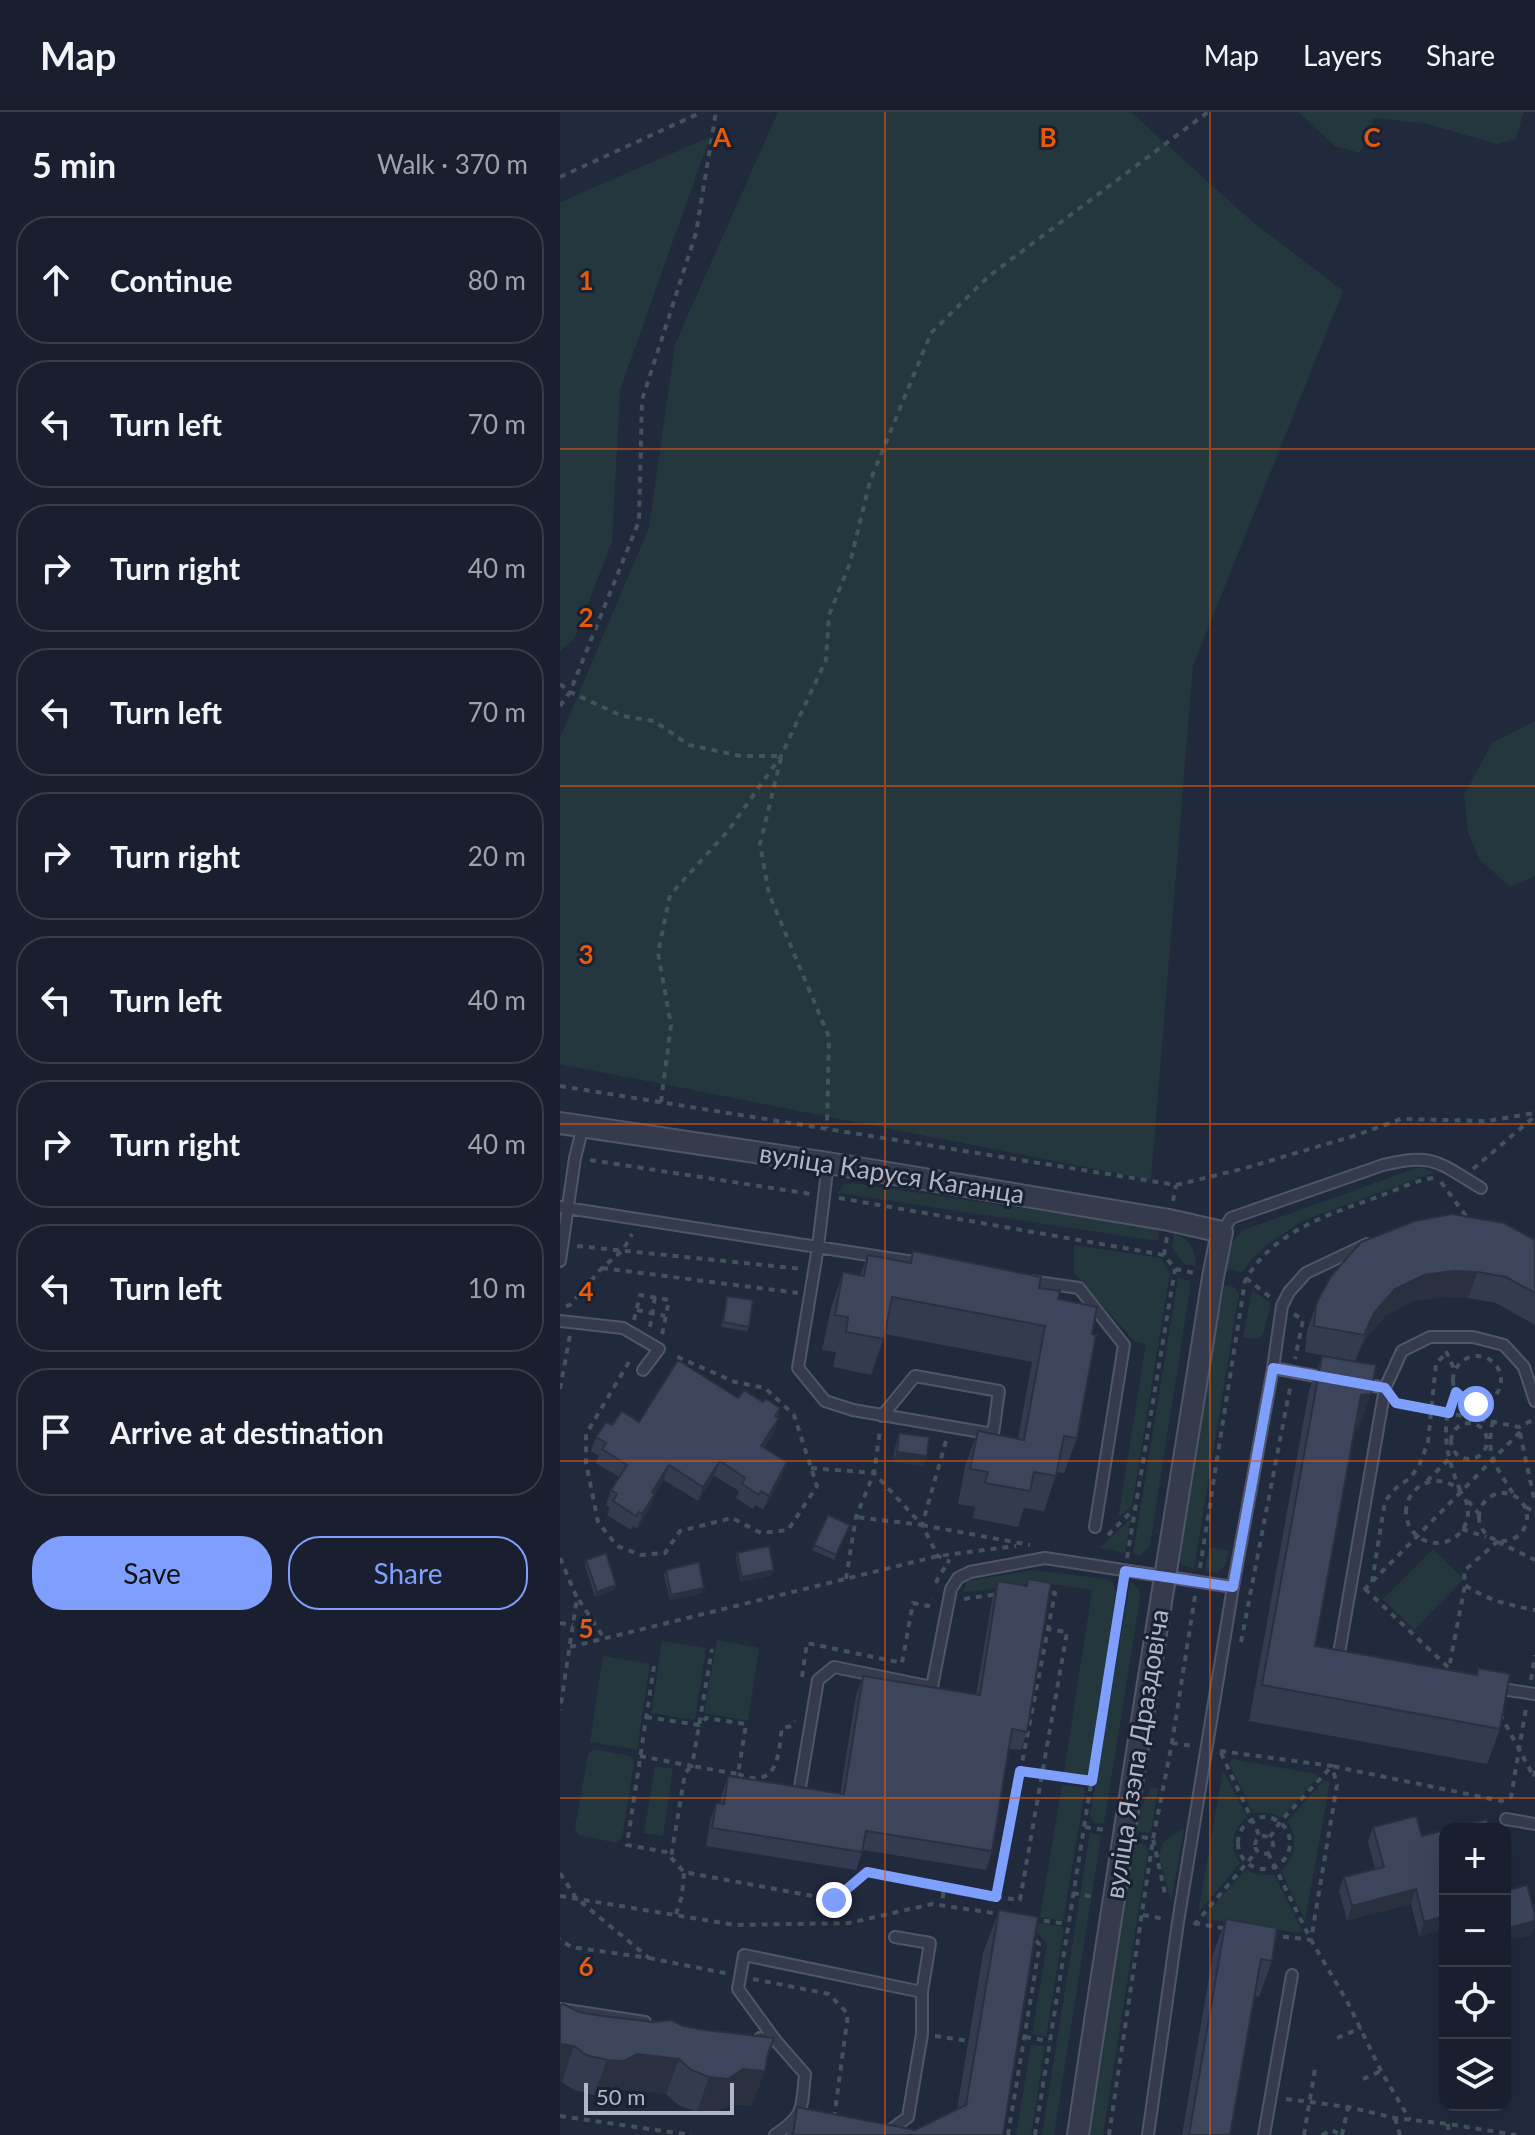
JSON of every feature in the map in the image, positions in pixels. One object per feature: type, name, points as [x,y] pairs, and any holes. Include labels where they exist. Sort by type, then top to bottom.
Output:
[{"type":"street","name":"вуліца Каруся Каганца","points":[[560,1123],[828,1163],[1169,1220],[1222,1232]]},
{"type":"street","name":"вуліца Язэпа Драздовіча","points":[[1078,2135],[1125,1819],[1222,1232]]},
{"type":"lane","points":[[560,1261],[564,1208],[583,1126]]},
{"type":"lane","points":[[1222,1232],[1231,1218],[1401,1160],[1433,1160],[1481,1188]]},
{"type":"lane","points":[[828,1163],[798,1368],[825,1401],[882,1416],[993,1434],[999,1391],[915,1376],[882,1416]]},
{"type":"lane","points":[[564,1208],[925,1264]]},
{"type":"lane","points":[[1148,2135],[1205,1748],[1282,1306],[1289,1292],[1306,1273],[1380,1239]]},
{"type":"lane","points":[[1016,1279],[1079,1288],[1124,1345],[1095,1527]]},
{"type":"lane","points":[[565,1322],[623,1328],[659,1349],[643,1370]]},
{"type":"lane","points":[[1351,1661],[1337,1659],[1385,1388],[1402,1351],[1430,1337],[1473,1337],[1504,1345],[1524,1367],[1535,1401]]},
{"type":"lane","points":[[1273,1368],[1339,1380]]},
{"type":"lane","points":[[1355,1383],[1385,1388]]},
{"type":"lane","points":[[800,1787],[818,1680],[834,1667],[932,1687],[951,1589],[958,1578],[970,1572],[1045,1558],[1233,1587]]},
{"type":"lane","points":[[1484,1685],[1532,1693]]},
{"type":"lane","points":[[1506,1819],[1535,1824]]},
{"type":"lane","points":[[884,2135],[908,2117],[922,2034],[922,1992],[930,1943],[895,1937]]},
{"type":"lane","points":[[775,2135],[795,2122],[801,2110],[805,2074],[738,1989],[744,1955],[922,1992]]},
{"type":"lane","points":[[1264,2135],[1292,1975]]},
{"type":"lane","points":[[560,2009],[653,2023]]},
{"type":"lane","points":[[745,2036],[776,2041]]},
{"type":"lane","points":[[795,2122],[833,2127]]},
{"type":"path","points":[[560,177],[702,112]]},
{"type":"path","points":[[560,706],[570,692],[639,521],[642,400],[696,233],[716,112]]},
{"type":"path","points":[[661,1102],[671,1025],[658,953],[670,895],[728,831],[781,756],[826,660],[829,615],[850,563],[870,481],[931,333],[989,276],[1208,112]]},
{"type":"path","points":[[560,684],[570,692],[622,716],[654,721],[689,745],[741,756],[781,756]]},
{"type":"path","points":[[781,756],[760,844],[769,894],[829,1037],[827,1128]]},
{"type":"path","points":[[560,1086],[1176,1185],[1271,1161],[1401,1119],[1488,1121],[1535,1115]]},
{"type":"path","points":[[1463,1177],[1535,1115]]},
{"type":"path","points":[[575,1158],[825,1196],[1164,1255],[1175,1269],[1035,2135]]},
{"type":"path","points":[[1109,2135],[1153,1839],[1172,1743],[1245,1281],[1264,1254],[1313,1221],[1431,1177],[1440,1181],[1470,1221]]},
{"type":"path","points":[[560,1389],[567,1358],[565,1322],[570,1305],[602,1268],[623,1250],[640,1219]]},
{"type":"path","points":[[562,1245],[813,1270]]},
{"type":"path","points":[[602,1268],[810,1295]]},
{"type":"path","points":[[631,1333],[640,1295],[655,1297],[669,1300],[659,1349],[735,1382],[765,1388],[794,1415],[817,1486],[788,1530],[761,1533],[732,1518],[680,1531],[665,1553],[641,1555],[617,1546],[598,1522],[586,1463],[586,1434],[645,1341],[655,1297]]},
{"type":"path","points":[[560,1308],[570,1305]]},
{"type":"path","points":[[637,1310],[666,1316]]},
{"type":"path","points":[[1372,1582],[1385,1501],[1419,1466],[1428,1442],[1436,1363],[1447,1353]]},
{"type":"path","points":[[1455,1453],[1449,1458],[1425,1483],[1416,1489],[1409,1497],[1406,1508],[1411,1528],[1427,1541],[1447,1541],[1456,1536],[1467,1520],[1466,1501],[1449,1458],[1447,1445],[1449,1413],[1456,1392],[1452,1377],[1459,1363],[1472,1355],[1488,1358],[1500,1370],[1501,1386],[1491,1400],[1468,1403],[1456,1392]]},
{"type":"path","points":[[560,1362],[567,1358]]},
{"type":"path","points":[[1385,1388],[1396,1403],[1493,1421],[1519,1429]]},
{"type":"path","points":[[846,1579],[856,1517],[874,1473],[882,1416]]},
{"type":"path","points":[[1346,1608],[1519,1429],[1535,1419]]},
{"type":"path","points":[[1493,1421],[1489,1439],[1486,1450],[1477,1458],[1465,1459],[1455,1453],[1451,1441],[1455,1430],[1470,1423],[1481,1427],[1489,1439],[1492,1460],[1514,1495],[1535,1512]]},
{"type":"path","points":[[922,1525],[950,1427]]},
{"type":"path","points":[[1519,1429],[1535,1503]]},
{"type":"path","points":[[811,1468],[874,1473],[922,1525],[938,1556],[970,1572]]},
{"type":"path","points":[[1425,1483],[1446,1482],[1461,1492],[1479,1514],[1482,1529],[1496,1540],[1510,1540],[1523,1531],[1527,1523],[1526,1507]]},
{"type":"path","points":[[1479,1514],[1485,1500],[1491,1495],[1506,1492],[1514,1495]]},
{"type":"path","points":[[856,1517],[922,1525],[1030,1545]]},
{"type":"path","points":[[1462,1529],[1496,1540],[1535,1560]]},
{"type":"path","points":[[1365,1589],[1449,1668],[1465,1585],[1464,1571],[1496,1540]]},
{"type":"path","points":[[570,1647],[938,1556]]},
{"type":"path","points":[[560,1558],[577,1598],[604,1638]]},
{"type":"path","points":[[1465,1585],[1480,1596],[1535,1610]]},
{"type":"path","points":[[996,1897],[1055,1593],[1044,1591]]},
{"type":"path","points":[[949,1599],[1003,1593]]},
{"type":"path","points":[[560,1710],[577,1598]]},
{"type":"path","points":[[560,1623],[573,1625]]},
{"type":"path","points":[[654,1666],[627,1845],[666,1852],[684,1872],[834,1900],[867,1872],[1020,1900],[1067,1632],[1048,1629]]},
{"type":"path","points":[[671,1857],[685,1773],[692,1766],[712,1649]]},
{"type":"path","points":[[1220,1751],[1332,1766],[1501,1801],[1511,1797],[1532,1693],[1535,1655]]},
{"type":"path","points":[[560,1671],[565,1677]]},
{"type":"path","points":[[1498,1709],[1534,1777],[1535,1771]]},
{"type":"path","points":[[646,1717],[699,1725]]},
{"type":"path","points":[[640,1756],[738,1774],[746,1724],[706,1718],[699,1725]]},
{"type":"path","points":[[1172,1743],[1205,1748]]},
{"type":"path","points":[[1218,1767],[1220,1751]]},
{"type":"path","points":[[1220,1751],[1260,1837]]},
{"type":"path","points":[[1270,1837],[1332,1766]]},
{"type":"path","points":[[1311,1940],[1337,1785],[1332,1766]]},
{"type":"path","points":[[1020,1771],[1092,1781]]},
{"type":"path","points":[[1267,1817],[1280,1822],[1290,1837],[1288,1855],[1282,1863],[1275,1868],[1260,1870],[1247,1864],[1238,1849],[1240,1831],[1253,1820],[1267,1817]]},
{"type":"path","points":[[1260,1837],[1270,1837]]},
{"type":"path","points":[[1257,1851],[1255,1844],[1260,1837]]},
{"type":"path","points":[[1257,1851],[1264,1854],[1272,1850],[1274,1844],[1270,1837]]},
{"type":"path","points":[[1194,1924],[1257,1851]]},
{"type":"path","points":[[1268,1853],[1311,1940],[1410,2120]]},
{"type":"path","points":[[676,1914],[682,1896],[684,1872]]},
{"type":"path","points":[[560,1873],[576,1898],[649,1958]]},
{"type":"path","points":[[942,1905],[944,1886]]},
{"type":"path","points":[[560,1896],[735,1925],[849,1923],[932,1904],[1001,1914]]},
{"type":"path","points":[[1194,1924],[1196,1908]]},
{"type":"path","points":[[1143,1915],[1171,1920]]},
{"type":"path","points":[[1029,1919],[1068,1924]]},
{"type":"path","points":[[1194,1924],[1238,1930]]},
{"type":"path","points":[[1267,1934],[1311,1940]]},
{"type":"path","points":[[1008,2135],[1039,1949],[1039,1944],[1031,1935]]},
{"type":"path","points":[[560,1939],[571,1947],[649,1958],[829,1994],[848,2014],[833,2127]]},
{"type":"path","points":[[1337,2038],[1361,2028]]},
{"type":"path","points":[[922,2034],[969,2041]]},
{"type":"path","points":[[1025,2037],[1049,2041]]},
{"type":"path","points":[[1304,2135],[1315,2069]]},
{"type":"path","points":[[1363,2079],[1381,2071]]},
{"type":"path","points":[[1271,2097],[1516,2135]]},
{"type":"path","points":[[1322,2135],[1332,2130],[1342,2135],[1348,2107]]},
{"type":"path","points":[[560,2116],[691,2135]]},
{"type":"path","points":[[1395,2118],[1400,2135]]},
{"type":"path","points":[[1448,2124],[1449,2135]]},
{"type":"shaded area","points":[[778,112],[1131,112],[1249,219],[1343,291],[1193,666],[1151,1180],[560,1064],[560,738],[649,527],[675,344]]},
{"type":"shaded area","points":[[1298,112],[1524,112],[1516,139],[1496,144],[1428,124],[1374,118],[1360,153],[1335,146]]},
{"type":"shaded area","points":[[710,137],[620,390],[612,541],[575,638],[560,651],[560,202]]},
{"type":"shaded area","points":[[1535,721],[1535,876],[1510,887],[1480,860],[1468,833],[1464,795],[1492,743]]},
{"type":"shaded area","points":[[1420,1167],[1435,1172],[1302,1221],[1267,1245],[1243,1271],[1227,1269],[1230,1247],[1243,1230]]},
{"type":"shaded area","points":[[844,1184],[1160,1229],[1158,1241],[838,1193]]},
{"type":"shaded area","points":[[1174,1234],[1191,1246],[1196,1266],[1184,1264],[1172,1248]]},
{"type":"shaded area","points":[[1074,1245],[1161,1258],[1170,1273],[1132,1506],[1118,1518],[1146,1344],[1135,1342],[1074,1273]]},
{"type":"shaded area","points":[[1178,1278],[1190,1281],[1190,1289],[1150,1545],[1141,1556],[1133,1554]]},
{"type":"shaded area","points":[[1231,1285],[1239,1294],[1194,1569],[1179,1561],[1180,1541],[1224,1286]]},
{"type":"shaded area","points":[[1252,1290],[1270,1303],[1263,1335],[1256,1339],[1243,1337]]},
{"type":"shaded area","points":[[1131,1518],[1125,1553],[1100,1548]]},
{"type":"shaded area","points":[[1210,1547],[1230,1551],[1225,1566],[1217,1573],[1208,1572],[1205,1568]]},
{"type":"shaded area","points":[[1433,1549],[1464,1579],[1414,1630],[1383,1599]]},
{"type":"shaded area","points":[[1033,1570],[1106,1579],[1113,1582],[1116,1592],[1089,1777],[1064,1773],[1092,1590],[1039,1582],[963,1591],[967,1581]]},
{"type":"shaded area","points":[[1130,1581],[1139,1589],[1140,1599],[1104,1824],[1094,1823],[1090,1814]]},
{"type":"shaded area","points":[[717,1640],[759,1648],[748,1721],[704,1713]]},
{"type":"shaded area","points":[[662,1641],[706,1648],[695,1720],[651,1713]]},
{"type":"shaded area","points":[[603,1656],[650,1664],[637,1750],[590,1742]]},
{"type":"shaded area","points":[[593,1749],[631,1756],[634,1764],[622,1838],[616,1843],[579,1835],[575,1828],[588,1754]]},
{"type":"shaded area","points":[[1232,1759],[1316,1774],[1318,1777],[1281,1818],[1267,1813],[1253,1813],[1229,1763]]},
{"type":"shaded area","points":[[655,1766],[673,1769],[663,1836],[644,1833]]},
{"type":"shaded area","points":[[1223,1770],[1247,1817],[1233,1839],[1240,1863],[1198,1913]]},
{"type":"shaded area","points":[[1324,1780],[1330,1782],[1305,1921],[1281,1871],[1290,1860],[1294,1848],[1288,1821]]},
{"type":"shaded area","points":[[1062,1785],[1083,1787],[1085,1790],[1063,1921],[1040,1917]]},
{"type":"shaded area","points":[[1151,1788],[1158,1788],[1152,1828],[1149,1833],[1136,1831],[1141,1808]]},
{"type":"shaded area","points":[[1184,1828],[1171,1902],[1159,1855],[1163,1842]]},
{"type":"shaded area","points":[[1090,1832],[1101,1836],[1054,2135],[1042,2135]]},
{"type":"shaded area","points":[[1132,1840],[1145,1845],[1148,1851],[1103,2135],[1086,2135]]},
{"type":"shaded area","points":[[1246,1869],[1253,1873],[1274,1874],[1302,1930],[1298,1933],[1207,1919],[1205,1915]]},
{"type":"shaded area","points":[[1028,1921],[1064,1927],[1046,2037],[1032,2034],[1047,1944]]},
{"type":"shaded area","points":[[1031,2045],[1045,2046],[1031,2135],[1016,2135]]},
{"type":"building","points":[[1452,1214],[1504,1223],[1535,1240],[1535,1293],[1506,1277],[1478,1272],[1424,1275],[1395,1289],[1374,1313],[1364,1335],[1314,1326],[1316,1304],[1331,1276],[1361,1242],[1415,1221]]},
{"type":"building","points":[[913,1251],[1041,1277],[1039,1288],[1060,1291],[1058,1299],[1097,1307],[1092,1334],[1096,1335],[1077,1438],[1064,1436],[1056,1476],[1034,1472],[1030,1491],[985,1483],[988,1472],[970,1469],[978,1431],[1024,1440],[1045,1326],[892,1297],[884,1339],[846,1332],[848,1317],[835,1315],[843,1272],[864,1276],[868,1255],[911,1263]]},
{"type":"building","points":[[727,1296],[753,1300],[749,1327],[723,1322]]},
{"type":"building","points":[[1322,1356],[1376,1365],[1371,1394],[1361,1395],[1315,1646],[1477,1675],[1478,1668],[1510,1674],[1500,1729],[1262,1685]]},
{"type":"building","points":[[678,1360],[738,1398],[744,1390],[780,1408],[775,1416],[779,1418],[761,1446],[787,1462],[769,1496],[761,1491],[759,1495],[742,1484],[745,1478],[720,1461],[703,1487],[669,1465],[642,1514],[639,1512],[636,1516],[613,1501],[617,1494],[611,1490],[627,1465],[602,1449],[606,1443],[596,1437],[606,1422],[612,1425],[622,1411],[639,1422]]},
{"type":"building","points":[[899,1433],[929,1437],[927,1456],[897,1452]]},
{"type":"building","points":[[828,1515],[850,1525],[836,1555],[814,1545]]},
{"type":"building","points":[[769,1546],[774,1570],[742,1577],[737,1553]]},
{"type":"building","points":[[606,1553],[616,1585],[597,1592],[586,1560]]},
{"type":"building","points":[[699,1562],[704,1588],[671,1595],[666,1570]]},
{"type":"building","points":[[1028,1579],[1051,1583],[1027,1732],[1012,1729],[992,1851],[866,1831],[862,1852],[712,1828],[716,1803],[724,1804],[728,1776],[844,1794],[863,1676],[980,1695],[998,1581],[1027,1586]]},
{"type":"building","points":[[1416,1816],[1422,1836],[1439,1832],[1439,1918],[1424,1922],[1416,1889],[1352,1906],[1344,1877],[1384,1867],[1373,1827]]},
{"type":"building","points":[[1527,1885],[1535,1921],[1511,1927],[1511,1890]]},
{"type":"building","points":[[999,1910],[1038,1917],[1003,2135],[793,2135],[797,2107],[915,2130],[966,2105]]},
{"type":"building","points":[[1226,1919],[1277,1928],[1272,1961],[1261,1959],[1230,2135],[1189,2135]]},
{"type":"building","points":[[560,2005],[579,2012],[602,2016],[654,2022],[671,2020],[705,2030],[774,2038],[765,2071],[743,2069],[728,2079],[709,2077],[691,2070],[679,2059],[637,2054],[624,2061],[607,2060],[586,2055],[574,2046],[560,2044]]},
{"type":"route","points":[[834,1900],[867,1872],[996,1897],[1020,1771],[1092,1781],[1125,1571],[1233,1587],[1273,1368],[1385,1388],[1396,1403],[1449,1413],[1456,1392],[1468,1403],[1476,1404]]}]
